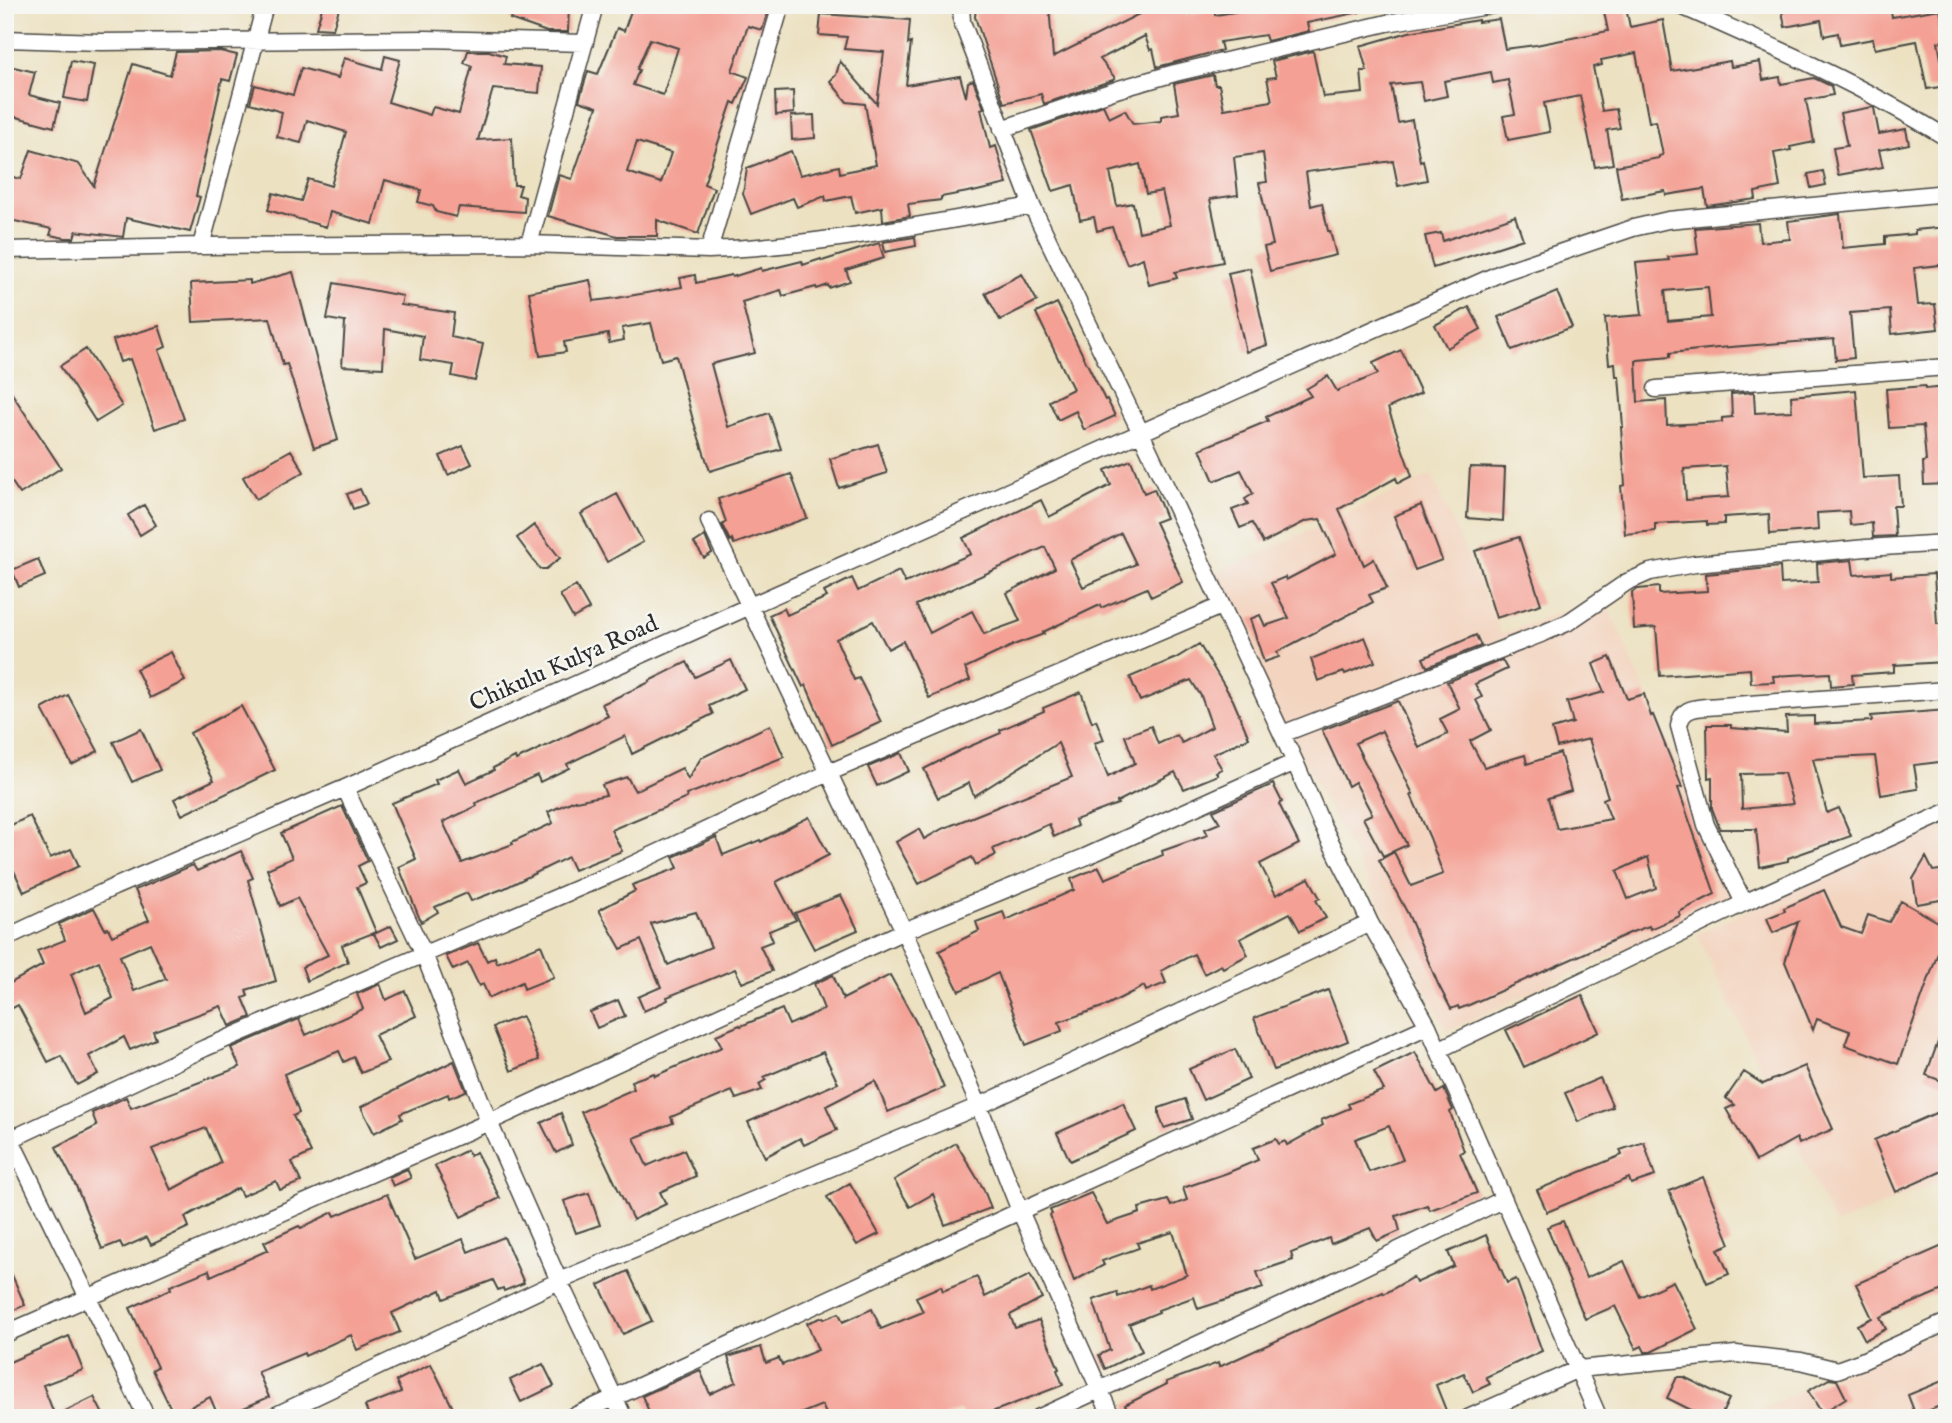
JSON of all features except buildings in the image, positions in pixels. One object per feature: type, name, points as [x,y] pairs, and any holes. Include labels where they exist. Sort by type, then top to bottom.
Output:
[{"type":"street","points":[[201,246],[265,5]]},
{"type":"street","points":[[529,244],[595,5]]},
{"type":"street","points":[[709,250],[781,5]]},
{"type":"street","points":[[1002,129],[1174,73],[1387,23],[1494,5]]},
{"type":"street","points":[[1679,5],[1828,73],[1947,138]]},
{"type":"street","points":[[958,6],[1032,205],[1282,734],[1322,825],[1370,923],[1428,1026],[1599,1418]]},
{"type":"street","points":[[5,39],[101,42],[426,39],[585,43]]},
{"type":"street","name":"Chikulu Kulya Road","points":[[5,938],[114,887],[345,788],[1503,272],[1633,228],[1668,220],[1947,193]]},
{"type":"street","points":[[5,250],[529,244],[709,250],[782,245],[876,232],[1032,205]]},
{"type":"street","points":[[1656,389],[1947,368]]},
{"type":"street","points":[[709,521],[904,931],[979,1106],[1020,1211],[1112,1418]]},
{"type":"street","points":[[1282,734],[1567,623],[1626,582],[1650,572],[1695,564],[1947,543]]},
{"type":"street","points":[[147,1418],[7,1136],[623,869],[828,773],[1221,606]]},
{"type":"street","points":[[1744,903],[1706,825],[1679,726],[1685,711],[1693,708],[1947,690]]},
{"type":"street","points":[[5,1334],[489,1122],[904,931],[1085,857],[1295,762]]},
{"type":"street","points":[[345,788],[424,954],[489,1122],[559,1281],[624,1418]]},
{"type":"street","points":[[1438,1050],[1744,903],[1947,812]]},
{"type":"street","points":[[270,1418],[559,1281],[979,1106],[1370,923]]},
{"type":"street","points":[[570,1418],[1428,1026]]},
{"type":"street","points":[[1038,1418],[1101,1391],[1504,1199]]},
{"type":"street","points":[[1468,1418],[1578,1369],[1736,1354],[1801,1361],[1837,1370],[1947,1322]]},
{"type":"shaded area","points":[[1432,475],[1501,634],[1604,597],[1736,899],[1447,1031],[1207,577]]},
{"type":"shaded area","points":[[1947,817],[1947,1178],[1835,1225],[1697,934]]},
{"type":"shaded area","points":[[1947,1329],[1947,1418],[1743,1418],[1838,1373]]}]
